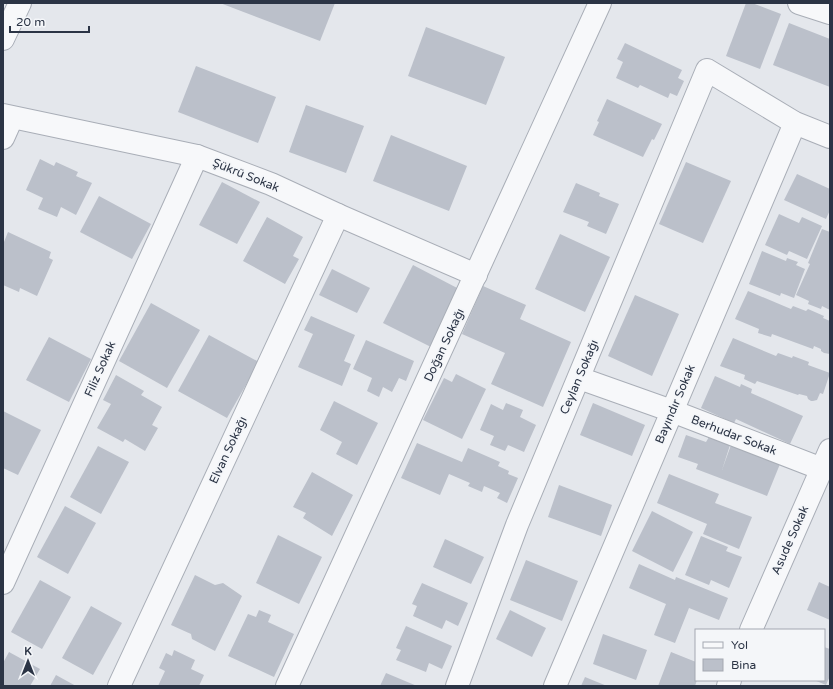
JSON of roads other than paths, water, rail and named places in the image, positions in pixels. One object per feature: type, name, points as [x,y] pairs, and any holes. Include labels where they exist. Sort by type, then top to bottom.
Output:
[{"type":"street","points":[[3,39],[20,3]]},
{"type":"street","name":"Doğan Sokağı","points":[[287,686],[600,3]]},
{"type":"street","points":[[799,3],[830,13]]},
{"type":"street","name":"Ceylan Sokağı","points":[[457,686],[517,525],[708,70],[795,123]]},
{"type":"street","points":[[3,138],[8,116]]},
{"type":"street","name":"Şükrü Sokak","points":[[8,116],[197,156],[271,184],[476,275]]},
{"type":"street","points":[[795,123],[830,137]]},
{"type":"street","name":"Bayındır Sokak","points":[[555,686],[795,123]]},
{"type":"street","name":"Filiz Sokak","points":[[3,583],[197,156]]},
{"type":"street","name":"Elvan Sokağı","points":[[119,686],[338,215]]},
{"type":"street","name":"Berhudar Sokak","points":[[579,378],[672,412],[826,459]]},
{"type":"street","name":"Asude Sokak","points":[[751,629],[826,459]]}]
